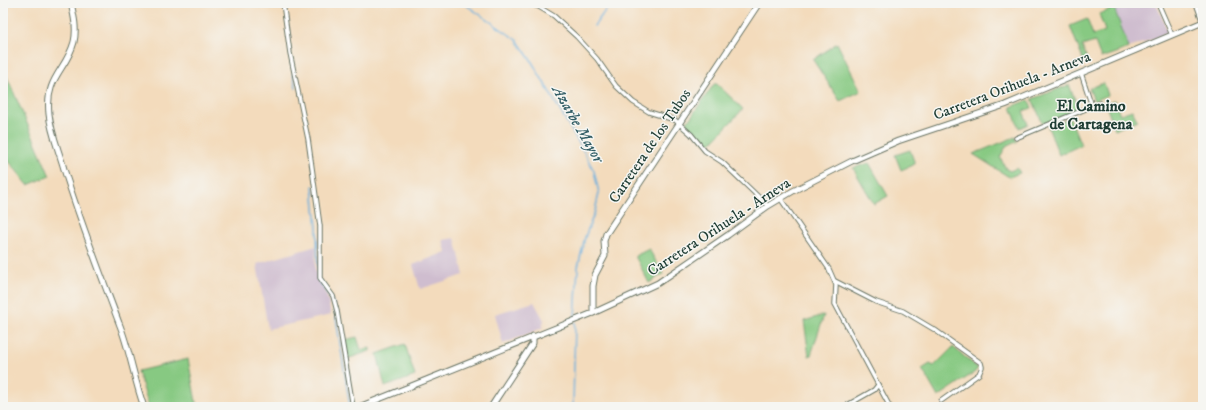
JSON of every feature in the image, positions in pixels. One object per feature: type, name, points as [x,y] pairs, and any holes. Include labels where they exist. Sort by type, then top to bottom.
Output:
[{"type":"main road","points":[[71,3],[75,23],[74,40],[72,48],[53,80],[50,88],[48,104],[50,123],[73,198],[121,328],[144,407]]},
{"type":"main road","name":"Carretera de los Tubos","points":[[593,314],[593,286],[595,275],[605,256],[604,241],[606,234],[760,3]]},
{"type":"main road","name":"Carretera Orihuela - Arneva","points":[[359,407],[533,336],[593,314],[658,283],[780,198],[852,161],[898,141],[1005,106],[1203,23]]},
{"type":"main road","points":[[491,407],[533,343],[533,336]]},
{"type":"street","points":[[283,3],[290,53],[308,139],[320,226],[320,274],[322,282],[333,296],[337,311],[353,407]]},
{"type":"street","points":[[528,3],[539,7],[554,16],[597,59],[616,86],[640,108],[675,120],[691,134],[705,151],[722,162],[768,206]]},
{"type":"street","points":[[1158,3],[1172,35]]},
{"type":"street","points":[[1196,3],[1203,23]]},
{"type":"street","points":[[1081,73],[1092,106]]},
{"type":"street","points":[[1016,138],[1100,103]]},
{"type":"street","points":[[780,198],[829,269],[835,281],[837,291],[835,304],[890,407]]},
{"type":"street","points":[[835,281],[876,302],[909,314],[935,330],[980,363],[982,367],[979,374],[941,400]]},
{"type":"street","points":[[844,407],[874,390],[878,385]]},
{"type":"shaded area","points":[[1126,3],[1156,3],[1168,33],[1129,48],[1114,8]]},
{"type":"shaded area","points":[[455,238],[464,275],[420,289],[413,265],[446,252],[443,240]]},
{"type":"shaded area","points":[[316,246],[315,270],[328,300],[331,315],[268,329],[257,264]]},
{"type":"shaded area","points":[[534,302],[544,320],[542,328],[503,344],[495,314]]},
{"type":"green space","points":[[1114,8],[1129,48],[1101,58],[1095,42],[1082,46],[1087,59],[1083,60],[1070,26],[1087,19],[1093,35],[1105,31],[1099,14]]},
{"type":"green space","points":[[837,43],[861,91],[840,101],[813,60]]},
{"type":"green space","points":[[3,65],[50,176],[28,185],[3,154]]},
{"type":"green space","points":[[1104,83],[1108,95],[1094,101],[1089,88]]},
{"type":"green space","points":[[714,84],[717,84],[743,109],[711,143],[706,142],[686,124]]},
{"type":"green space","points":[[1069,85],[1079,109],[1043,124],[1032,99]]},
{"type":"green space","points":[[1029,100],[1032,108],[1023,111],[1028,124],[1019,128],[1011,107]]},
{"type":"green space","points":[[1114,100],[1120,114],[1132,110],[1137,120],[1115,130],[1105,103]]},
{"type":"green space","points":[[1070,118],[1081,145],[1059,155],[1048,127]]},
{"type":"green space","points":[[1015,137],[1017,142],[1007,145],[1000,157],[1006,169],[1010,171],[1017,168],[1020,173],[1009,177],[973,154]]},
{"type":"green space","points":[[910,150],[915,164],[901,170],[895,155]]},
{"type":"green space","points":[[869,163],[888,196],[874,204],[853,168]]},
{"type":"green space","points":[[649,249],[663,274],[649,283],[635,256]]},
{"type":"green space","points":[[824,315],[811,355],[809,356],[804,321]]},
{"type":"green space","points":[[357,337],[361,350],[370,348],[370,351],[347,359],[344,340]]},
{"type":"green space","points":[[405,344],[415,376],[385,387],[377,354]]},
{"type":"green space","points":[[953,347],[978,368],[975,372],[938,397],[922,369],[930,364],[934,366]]},
{"type":"green space","points":[[188,359],[197,407],[149,407],[138,371]]},
{"type":"waterway","name":"Azarbe Mayor","points":[[463,3],[517,40],[532,62],[594,171],[599,193],[595,211],[585,237],[578,267],[575,318]]},
{"type":"waterway","points":[[594,26],[611,3]]},
{"type":"waterway","points":[[293,74],[296,88]]},
{"type":"waterway","points":[[313,186],[317,228],[318,279],[334,305],[350,407]]},
{"type":"waterway","name":"Azarbe Mayor","points":[[573,407],[575,322]]},
{"type":"district","name":"El Camino de Cartagena","points":[[1091,115]]}]
